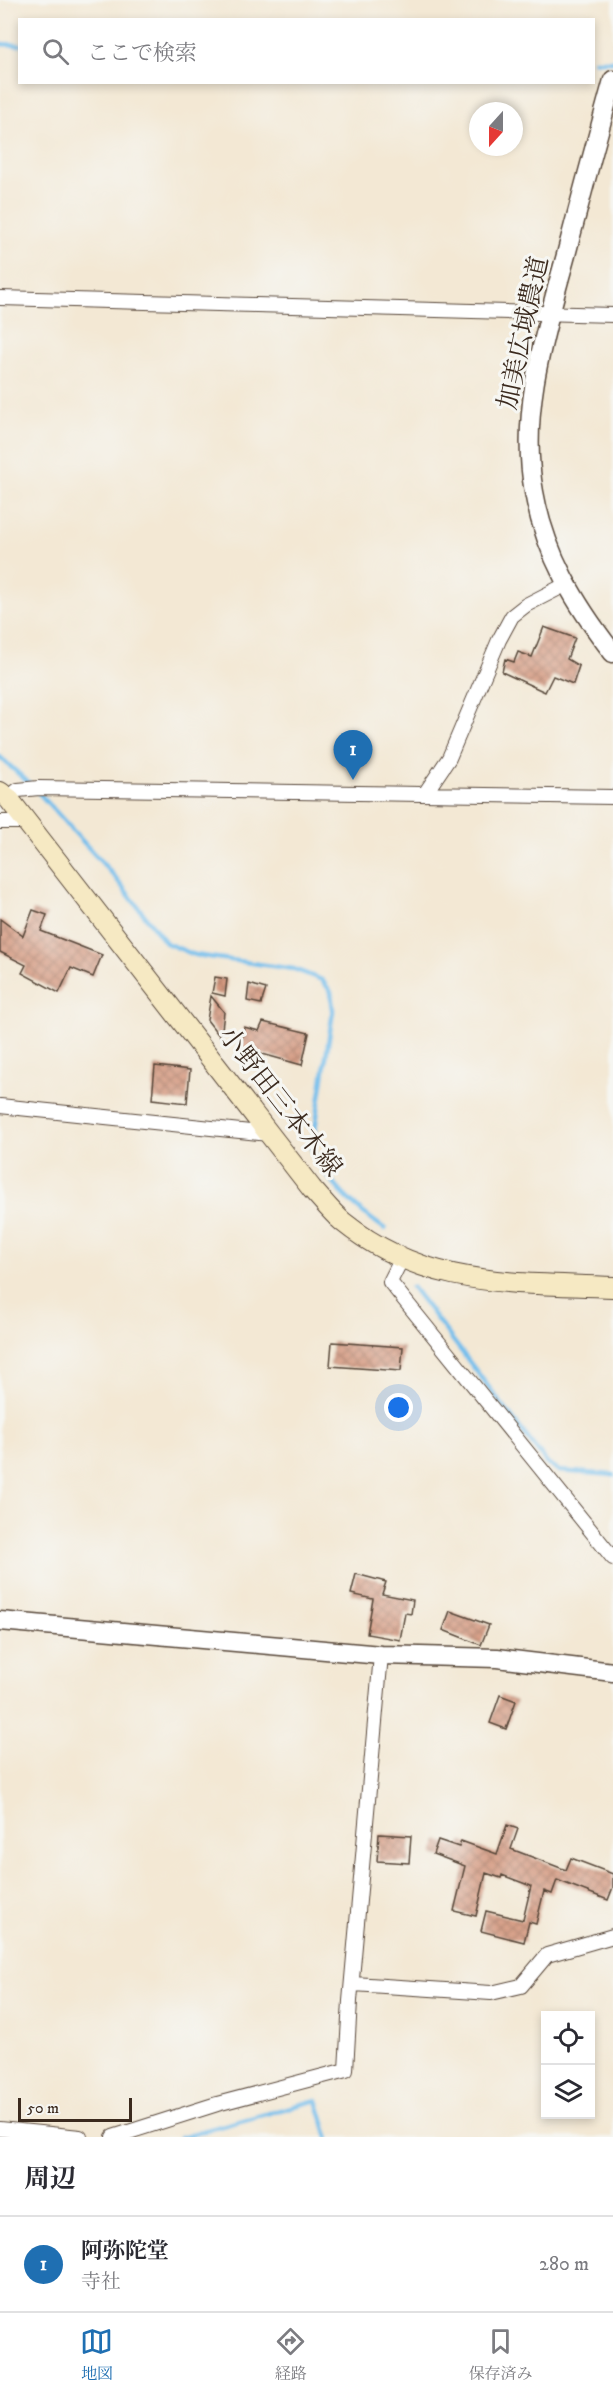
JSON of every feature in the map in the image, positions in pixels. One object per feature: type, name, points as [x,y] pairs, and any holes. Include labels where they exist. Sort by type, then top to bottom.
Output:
[{"type":"main road","name":"小野田三本木線","points":[[4,795],[312,1189],[342,1222],[375,1245],[437,1272],[475,1280],[613,1287]]},
{"type":"street","name":"加美広域農道","points":[[613,80],[534,378],[530,431],[534,491],[548,545],[575,603],[613,653]]},
{"type":"street","points":[[0,298],[613,315]]},
{"type":"street","points":[[426,792],[448,758],[499,640],[512,616],[526,605],[567,584]]},
{"type":"street","points":[[4,795],[18,790],[39,788],[426,792],[613,797]]},
{"type":"street","points":[[0,822],[27,822]]},
{"type":"street","points":[[0,1106],[269,1134]]},
{"type":"street","points":[[402,1258],[390,1282],[613,1558]]},
{"type":"street","points":[[0,1621],[381,1655],[497,1658],[613,1672]]},
{"type":"street","points":[[113,2137],[217,2104],[346,2070],[350,2001],[354,1984],[381,1655]]},
{"type":"street","points":[[354,1984],[491,1993],[521,1986],[547,1955],[613,1936]]},
{"type":"street","points":[[0,2129],[80,2137]]},
{"type":"building","points":[[544,627],[575,638],[567,659],[579,666],[573,684],[553,676],[545,692],[502,672],[505,659],[514,662],[518,652],[532,657]]},
{"type":"building","points":[[33,910],[47,915],[41,931],[102,955],[93,977],[71,968],[59,993],[22,973],[26,965],[0,952],[0,919],[23,936]]},
{"type":"building","points":[[215,977],[227,979],[225,996],[212,993]]},
{"type":"building","points":[[249,984],[266,989],[261,1004],[247,1001]]},
{"type":"building","points":[[211,996],[224,1012],[221,1038],[207,1020]]},
{"type":"building","points":[[263,1022],[309,1033],[302,1065],[241,1048],[244,1027],[259,1031]]},
{"type":"building","points":[[155,1066],[190,1070],[187,1103],[152,1099]]},
{"type":"building","points":[[332,1342],[403,1347],[401,1371],[330,1366]]},
{"type":"building","points":[[356,1574],[386,1582],[382,1594],[413,1600],[411,1614],[405,1613],[400,1640],[367,1634],[373,1599],[351,1594]]},
{"type":"building","points":[[450,1611],[489,1625],[481,1645],[443,1630]]},
{"type":"building","points":[[500,1695],[516,1701],[506,1729],[490,1723]]},
{"type":"building","points":[[507,1825],[518,1829],[511,1849],[566,1870],[571,1858],[613,1874],[613,1887],[608,1900],[557,1880],[552,1894],[544,1891],[536,1924],[529,1922],[524,1942],[481,1931],[486,1911],[523,1920],[531,1886],[502,1875],[501,1878],[486,1873],[476,1916],[454,1911],[465,1866],[433,1854],[438,1840],[459,1847],[461,1841],[497,1854]]},
{"type":"building","points":[[379,1834],[411,1836],[409,1863],[377,1861]]},
{"type":"waterway","points":[[0,44],[18,45]]},
{"type":"waterway","points":[[595,61],[613,61]]},
{"type":"waterway","points":[[0,757],[31,785]]},
{"type":"waterway","points":[[37,791],[115,877],[166,943],[195,955],[294,969],[322,980],[331,992],[333,1011],[312,1149],[318,1162],[343,1194],[385,1229]]},
{"type":"waterway","points":[[412,1287],[546,1462],[559,1471],[613,1475]]},
{"type":"waterway","points":[[181,2137],[317,2100],[328,2137]]},
{"type":"place","name":"阿弥陀堂","points":[[353,780]]}]
